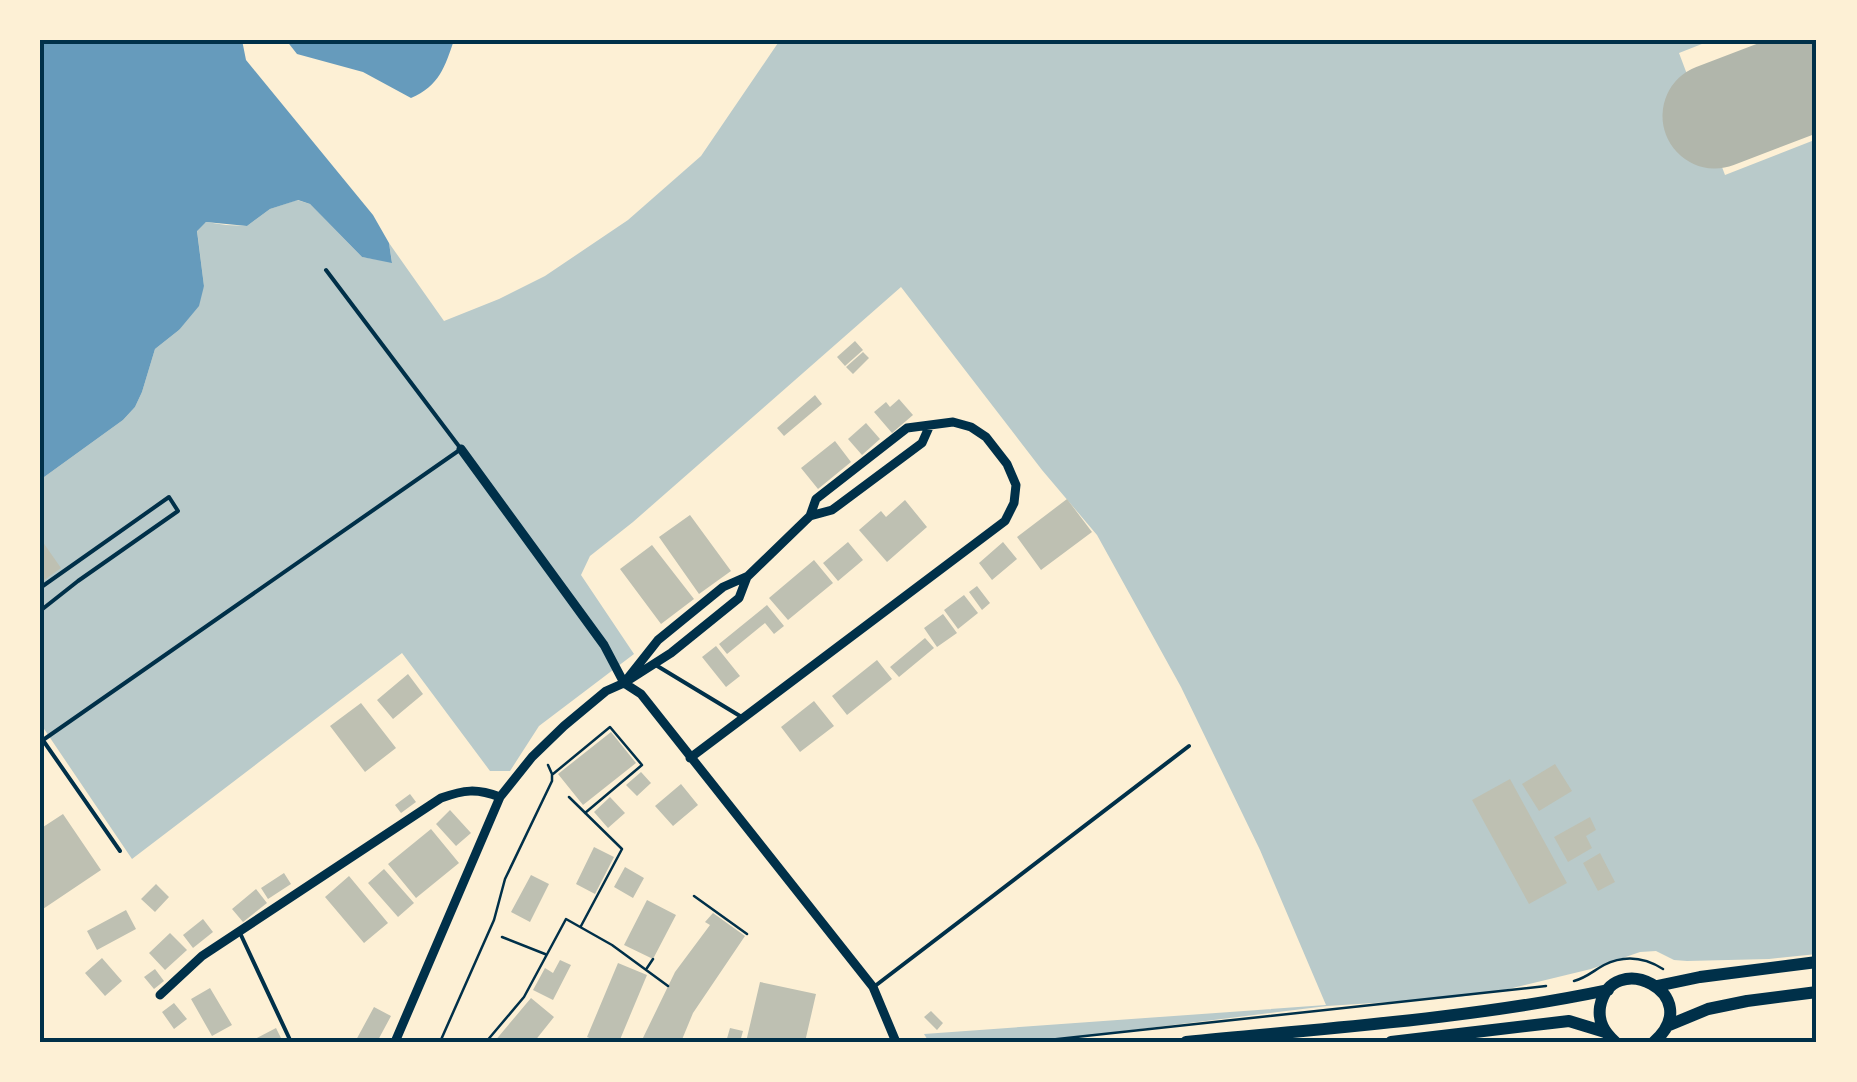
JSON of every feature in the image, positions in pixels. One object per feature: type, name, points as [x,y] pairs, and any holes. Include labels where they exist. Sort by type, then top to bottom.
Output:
[{"type":"main road","points":[[1657,986],[1817,962]]},
{"type":"main road","points":[[1610,1037],[1600,1022],[1600,1011],[1608,990],[1632,978],[1657,986],[1668,1004],[1667,1026],[1654,1042]]},
{"type":"main road","points":[[1186,1042],[1407,1022],[1608,990]]},
{"type":"main road","points":[[1667,1026],[1708,1009],[1817,992]]},
{"type":"main road","points":[[1392,1042],[1458,1038],[1569,1021],[1610,1037]]},
{"type":"street","points":[[624,683],[658,640],[724,587],[748,576],[810,516],[816,498],[907,428],[953,422],[986,437],[1007,464],[1016,484],[1014,503],[1004,521],[690,758]]},
{"type":"street","points":[[810,516],[832,510],[922,443],[930,425]]},
{"type":"street","points":[[462,449],[604,646],[624,683],[642,694],[872,988],[896,1042]]},
{"type":"street","points":[[394,1042],[500,797],[532,757],[606,691],[654,664],[739,598],[748,576]]},
{"type":"street","points":[[160,995],[202,956],[440,798],[482,790],[500,797]]},
{"type":"lane","points":[[120,851],[41,738],[462,449],[326,270]]},
{"type":"lane","points":[[40,588],[169,497],[178,511],[40,612]]},
{"type":"lane","points":[[654,664],[744,718]]},
{"type":"lane","points":[[872,988],[1189,746]]},
{"type":"lane","points":[[240,932],[290,1042]]},
{"type":"path","points":[[552,774],[610,726],[642,764],[585,812]]},
{"type":"path","points":[[440,1042],[494,920],[505,879],[552,781],[548,766]]},
{"type":"path","points":[[569,797],[622,850],[581,927]]},
{"type":"path","points":[[694,896],[747,934]]},
{"type":"path","points":[[486,1042],[524,997],[566,919],[668,986]]},
{"type":"path","points":[[502,937],[546,955]]},
{"type":"path","points":[[1569,982],[1631,957],[1656,964],[1680,982]]},
{"type":"path","points":[[646,969],[653,959]]},
{"type":"path","points":[[1030,1042],[1553,985]]},
{"type":"shaded area","points":[[780,40],[1712,40],[1679,53],[1725,175],[1817,139],[1817,954],[1687,961],[1674,960],[1656,951],[1640,952],[1591,969],[1500,991],[1451,998],[1327,1006],[1035,1042],[929,1042],[924,1034],[1326,1005],[1260,850],[1181,687],[1097,535],[901,287],[590,556],[581,575],[634,654],[539,726],[510,771],[490,771],[402,653],[132,859],[40,723],[40,480],[135,407],[155,349],[179,330],[204,286],[197,230],[206,222],[247,226],[270,209],[297,200],[310,204],[362,257],[392,262],[389,243],[444,321],[545,276],[628,220],[701,156]]},
{"type":"water","points":[[40,40],[242,40],[246,60],[373,215],[389,243],[392,263],[362,257],[310,204],[298,200],[270,209],[247,226],[206,222],[197,231],[204,286],[199,306],[179,330],[155,349],[135,407],[40,480]]},
{"type":"water","points":[[286,40],[454,40],[435,81],[411,98],[363,72],[297,54]]},
{"type":"building","points":[[855,341],[863,350],[845,366],[837,357]]},
{"type":"building","points":[[863,352],[869,358],[853,374],[846,367]]},
{"type":"building","points":[[815,395],[822,404],[784,436],[777,428]]},
{"type":"building","points":[[899,399],[913,415],[892,433],[874,412],[886,402],[890,407]]},
{"type":"building","points":[[866,423],[880,439],[862,455],[848,439]]},
{"type":"building","points":[[835,441],[851,462],[818,489],[801,468]]},
{"type":"building","points":[[1067,499],[1092,532],[1041,570],[1017,537]]},
{"type":"building","points":[[905,500],[927,527],[887,562],[859,530],[881,511],[886,517]]},
{"type":"building","points":[[690,515],[731,571],[699,594],[659,537]]},
{"type":"building","points":[[40,538],[61,568],[40,583]]},
{"type":"building","points":[[848,542],[863,560],[838,581],[823,563]]},
{"type":"building","points":[[1003,542],[1017,559],[992,580],[979,563]]},
{"type":"building","points":[[652,545],[694,599],[661,624],[620,569]]},
{"type":"building","points":[[814,560],[833,583],[788,620],[769,598]]},
{"type":"building","points":[[977,586],[990,603],[982,610],[969,592]]},
{"type":"building","points":[[964,595],[978,613],[958,629],[944,610]]},
{"type":"building","points":[[767,605],[784,626],[774,634],[765,623],[727,654],[719,644]]},
{"type":"building","points":[[943,614],[957,633],[937,647],[924,628]]},
{"type":"building","points":[[925,638],[934,648],[899,677],[890,667]]},
{"type":"building","points":[[716,646],[740,676],[726,687],[702,657]]},
{"type":"building","points":[[877,660],[892,679],[847,715],[832,696]]},
{"type":"building","points":[[408,674],[423,694],[393,719],[377,700]]},
{"type":"building","points":[[814,701],[834,726],[800,752],[781,727]]},
{"type":"building","points":[[361,703],[396,748],[365,772],[330,726]]},
{"type":"building","points":[[611,732],[636,763],[583,805],[558,774]]},
{"type":"building","points":[[1555,764],[1572,791],[1539,811],[1522,784]]},
{"type":"building","points":[[641,772],[651,783],[637,796],[626,785]]},
{"type":"building","points":[[1510,779],[1567,883],[1529,904],[1472,800]]},
{"type":"building","points":[[681,784],[698,805],[673,826],[655,806]]},
{"type":"building","points":[[410,794],[416,802],[401,813],[395,805]]},
{"type":"building","points":[[610,797],[625,813],[608,828],[594,812]]},
{"type":"building","points":[[450,810],[471,833],[456,846],[436,824]]},
{"type":"building","points":[[63,814],[101,870],[40,911],[40,829]]},
{"type":"building","points":[[1590,817],[1596,830],[1586,836],[1592,848],[1568,862],[1554,837]]},
{"type":"building","points":[[431,829],[459,863],[416,898],[388,864]]},
{"type":"building","points":[[594,847],[614,857],[595,894],[576,884]]},
{"type":"building","points":[[1600,853],[1615,882],[1598,891],[1583,863]]},
{"type":"building","points":[[625,867],[644,878],[633,898],[614,887]]},
{"type":"building","points":[[384,869],[414,903],[398,917],[368,883]]},
{"type":"building","points":[[284,873],[291,884],[268,899],[261,888]]},
{"type":"building","points":[[531,875],[549,884],[530,922],[511,912]]},
{"type":"building","points":[[349,876],[388,923],[364,943],[325,897]]},
{"type":"building","points":[[156,884],[169,897],[155,912],[141,899]]},
{"type":"building","points":[[256,889],[267,903],[243,922],[232,909]]},
{"type":"building","points":[[647,900],[676,915],[653,959],[624,945]]},
{"type":"building","points":[[126,910],[136,929],[97,950],[87,931]]},
{"type":"building","points":[[713,913],[745,936],[693,1013],[681,1042],[641,1042],[675,972],[710,925],[705,922]]},
{"type":"building","points":[[203,919],[213,932],[193,948],[183,935]]},
{"type":"building","points":[[170,933],[187,950],[165,970],[149,953]]},
{"type":"building","points":[[102,958],[122,981],[105,996],[85,973]]},
{"type":"building","points":[[560,960],[571,965],[553,1000],[533,990],[545,968],[553,973]]},
{"type":"building","points":[[618,963],[647,975],[619,1042],[599,1042],[587,1037]]},
{"type":"building","points":[[155,969],[164,981],[154,989],[144,977]]},
{"type":"building","points":[[760,982],[816,994],[805,1042],[746,1042]]},
{"type":"building","points":[[210,988],[232,1025],[212,1036],[191,999]]},
{"type":"building","points":[[531,998],[554,1017],[534,1042],[494,1042]]},
{"type":"building","points":[[174,1003],[187,1019],[174,1029],[162,1012]]},
{"type":"building","points":[[374,1007],[391,1016],[377,1042],[355,1042]]},
{"type":"building","points":[[931,1011],[943,1023],[937,1030],[924,1017]]},
{"type":"building","points":[[276,1028],[283,1042],[249,1042]]},
{"type":"building","points":[[730,1028],[743,1031],[740,1042],[726,1042]]},
{"type":"runway","points":[[1715,116],[1817,77]]}]
